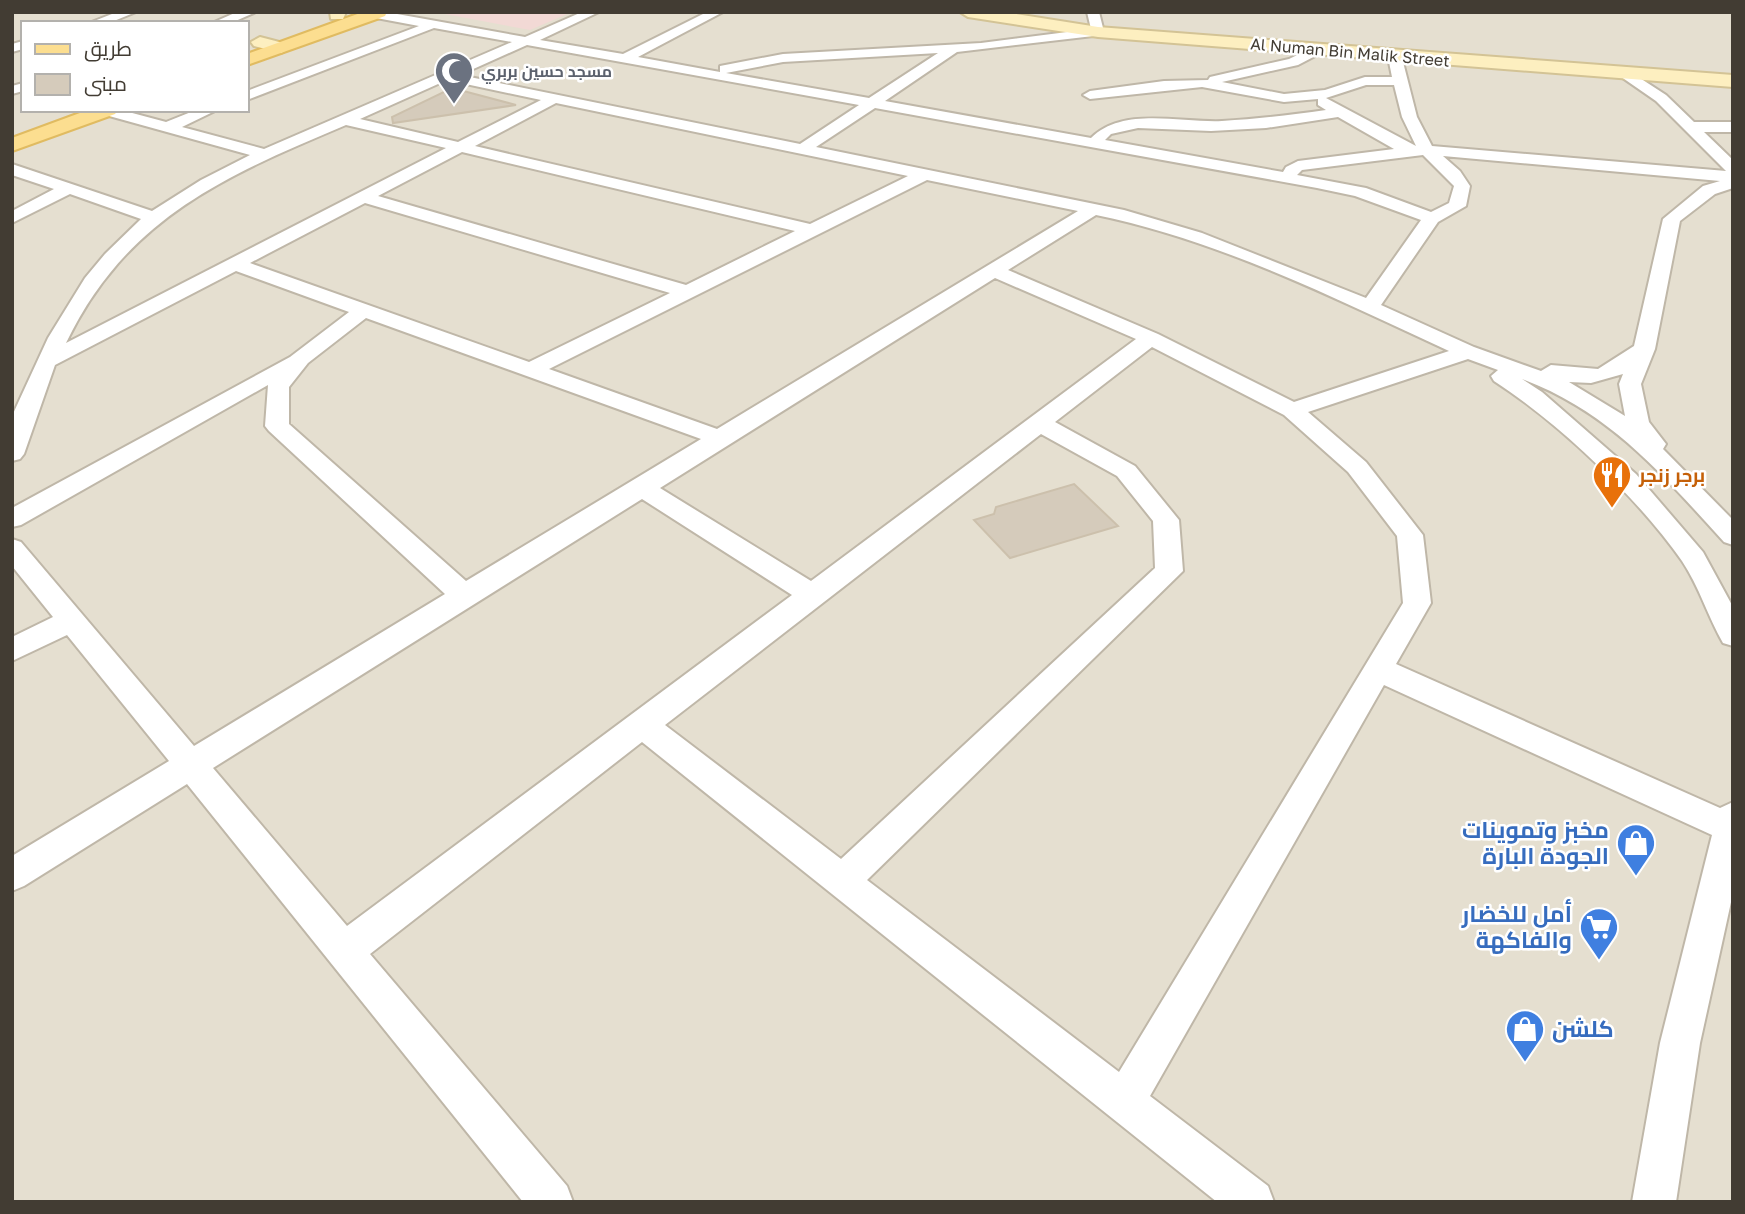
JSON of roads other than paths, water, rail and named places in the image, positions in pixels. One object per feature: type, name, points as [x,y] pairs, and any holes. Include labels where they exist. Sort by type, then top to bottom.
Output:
[{"type":"main road","name":"Al Numan Bin Malik Street","points":[[968,12],[1098,32],[1624,74],[1733,80]]},
{"type":"main road","points":[[254,45],[340,13]]},
{"type":"main road","points":[[248,60],[377,13]]},
{"type":"main road","points":[[254,45],[281,48]]},
{"type":"main road","points":[[12,129],[60,112]]},
{"type":"main road","points":[[12,145],[102,112]]},
{"type":"street","points":[[101,21],[130,12]]},
{"type":"street","points":[[224,21],[250,12]]},
{"type":"street","points":[[12,454],[33,391],[81,297],[130,238],[174,202],[265,154],[593,12]]},
{"type":"street","points":[[624,59],[717,12]]},
{"type":"street","points":[[698,72],[783,58],[954,49],[1098,32],[1093,12]]},
{"type":"street","points":[[377,13],[1360,192],[1432,218]]},
{"type":"street","points":[[1006,18],[1030,29],[1032,35],[1027,40]]},
{"type":"street","points":[[248,96],[434,24]]},
{"type":"street","points":[[803,149],[954,49]]},
{"type":"street","points":[[1202,83],[1293,62],[1316,50]]},
{"type":"street","points":[[1369,307],[1432,218],[1457,206],[1462,186],[1455,174],[1426,150],[1414,132],[1394,56]]},
{"type":"street","points":[[1624,74],[1661,98],[1733,169]]},
{"type":"street","points":[[446,76],[1093,209],[1196,237],[1324,286],[1468,352],[1561,386],[1613,416],[1672,470],[1733,536]]},
{"type":"street","points":[[1090,95],[1202,83],[1271,97],[1314,96],[1344,90],[1365,81],[1401,80]]},
{"type":"street","points":[[1314,96],[1339,113],[1409,151]]},
{"type":"street","points":[[49,360],[555,98]]},
{"type":"street","points":[[114,112],[265,154]]},
{"type":"street","points":[[167,127],[205,112]]},
{"type":"street","points":[[1094,143],[1112,128],[1138,123],[1211,126],[1266,123],[1339,113]]},
{"type":"street","points":[[345,120],[812,230]]},
{"type":"street","points":[[1691,127],[1733,127]]},
{"type":"street","points":[[1287,178],[1298,166],[1426,150],[1733,179]]},
{"type":"street","points":[[12,169],[155,218]]},
{"type":"street","points":[[531,370],[925,174]]},
{"type":"street","points":[[1672,470],[1639,422],[1630,384],[1644,349],[1672,219],[1694,199],[1733,179]]},
{"type":"street","points":[[12,218],[69,188]]},
{"type":"street","points":[[363,197],[687,292]]},
{"type":"street","points":[[12,875],[193,766],[1093,209]]},
{"type":"street","points":[[235,264],[722,439]]},
{"type":"street","points":[[994,271],[1151,338],[1292,410],[1357,467],[1410,535],[1417,603],[1124,1102]]},
{"type":"street","points":[[12,519],[300,358],[364,310]]},
{"type":"street","points":[[345,950],[1151,338]]},
{"type":"street","points":[[1292,410],[1468,352],[1587,379],[1617,371],[1644,349]]},
{"type":"street","points":[[1468,352],[1534,397],[1628,480],[1695,558],[1733,635]]},
{"type":"street","points":[[300,358],[278,387],[277,426],[466,597]]},
{"type":"street","points":[[842,881],[1169,570],[1166,520],[1126,471],[1039,423]]},
{"type":"street","points":[[643,488],[813,596]]},
{"type":"street","points":[[12,548],[551,1202]]},
{"type":"street","points":[[12,650],[71,620]]},
{"type":"street","points":[[1378,669],[1732,824],[1680,1043],[1654,1202]]},
{"type":"street","points":[[643,726],[1252,1202]]},
{"type":"place","name":"مسجد حسين بربري","points":[[454,105]]},
{"type":"place","name":"برجر زنجر","points":[[1612,509]]},
{"type":"place","name":"مخبز وتموينات الجودة البارة","points":[[1636,877]]},
{"type":"place","name":"أمل للخضار والفاكهة","points":[[1599,961]]},
{"type":"place","name":"كلشن","points":[[1525,1063]]}]
